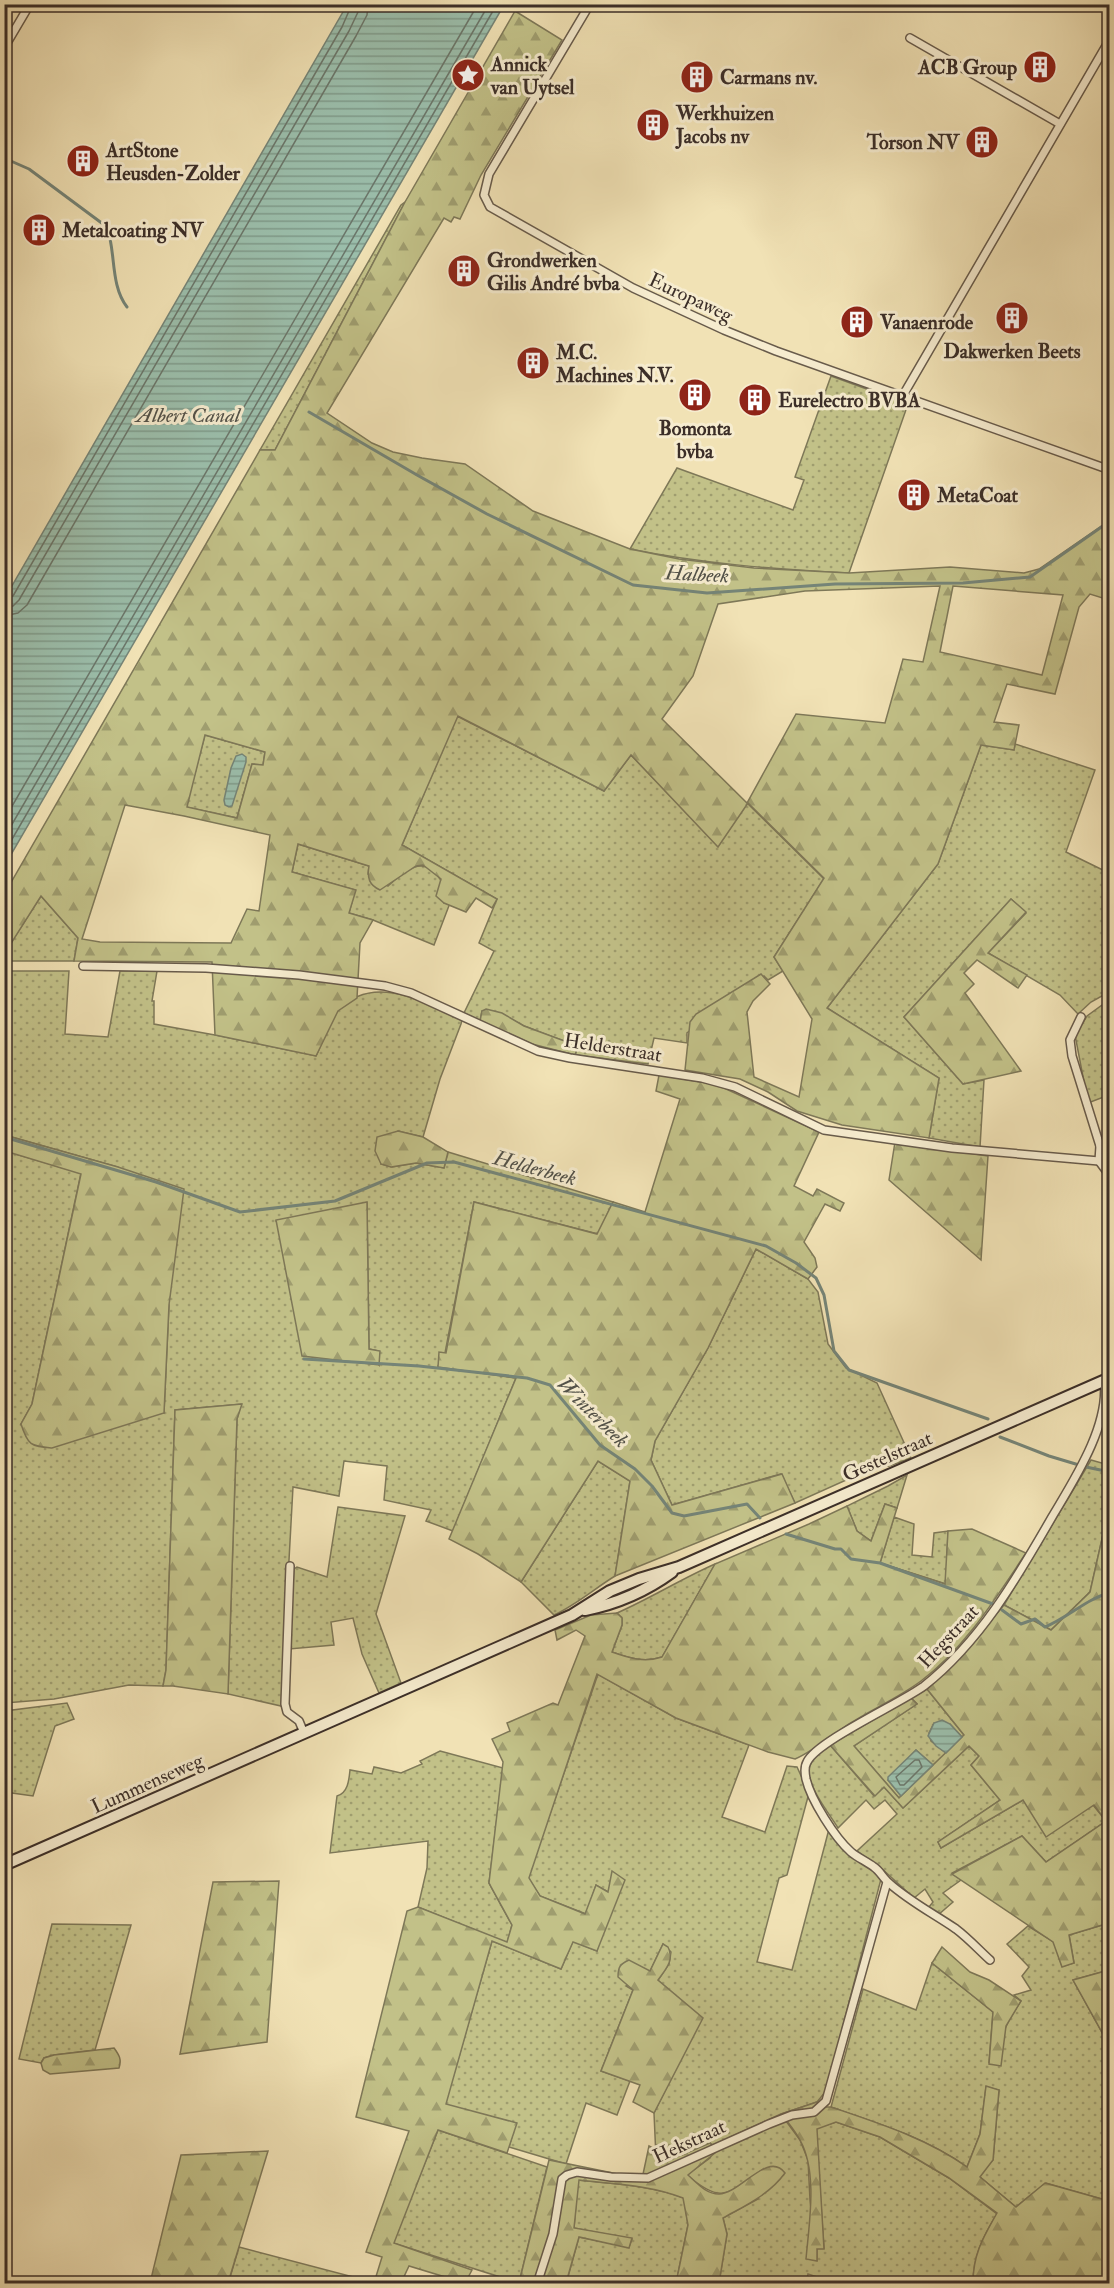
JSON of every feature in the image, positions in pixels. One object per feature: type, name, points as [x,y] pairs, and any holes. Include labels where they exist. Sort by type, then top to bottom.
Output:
[{"type":"main road","name":"Gestelstraat","points":[[575,1613],[615,1602],[645,1589],[680,1567],[1107,1379]]},
{"type":"main road","name":"Lummenseweg","points":[[4,1865],[575,1613]]},
{"type":"street","points":[[4,48],[30,4]]},
{"type":"street","name":"Europaweg","points":[[590,4],[489,174],[484,195],[490,207],[633,288],[676,309],[776,351],[1110,470]]},
{"type":"street","points":[[910,38],[1060,124]]},
{"type":"street","points":[[902,397],[1110,39]]},
{"type":"street","name":"Helderstraat","points":[[83,966],[206,968],[299,975],[386,986],[411,993],[538,1051],[702,1078],[735,1087],[824,1130],[952,1148],[1099,1161]]},
{"type":"street","points":[[1081,1017],[1076,1023],[1070,1040],[1072,1056],[1100,1146],[1099,1161],[1110,1176]]},
{"type":"street","points":[[1100,1146],[1110,1143]]},
{"type":"street","name":"Hegstraat","points":[[990,1960],[959,1932],[887,1882],[874,1867],[851,1852],[831,1827],[810,1792],[805,1767],[807,1760],[829,1742],[923,1687],[979,1630],[1003,1599],[1087,1458],[1104,1404],[1107,1379]]},
{"type":"street","points":[[290,1566],[285,1704],[288,1712],[298,1721],[304,1733]]},
{"type":"street","name":"Hekstraat","points":[[537,2283],[553,2234],[562,2179],[567,2175],[577,2172],[611,2177],[648,2178],[792,2115],[814,2112],[826,2101],[887,1882]]},
{"type":"green space","points":[[515,11],[562,40],[481,175],[460,219],[454,217],[451,222],[444,218],[327,413],[372,443],[393,452],[465,464],[533,511],[630,549],[679,559],[754,568],[849,573],[950,567],[1024,573],[1039,569],[1109,521],[1109,600],[1090,594],[1079,607],[1055,694],[1007,684],[994,722],[1019,725],[1014,750],[981,745],[938,864],[827,1008],[939,1078],[929,1138],[842,1125],[797,1111],[768,1092],[740,1079],[685,1070],[690,1022],[696,1014],[761,974],[770,984],[753,1001],[747,1012],[754,1077],[799,1097],[812,1019],[774,957],[824,878],[748,803],[718,847],[631,755],[604,791],[458,716],[402,845],[497,899],[492,908],[476,898],[466,912],[444,903],[436,896],[441,879],[423,865],[416,866],[380,890],[370,881],[369,866],[298,844],[292,872],[356,890],[349,913],[373,920],[360,943],[357,998],[338,1011],[316,1056],[215,1035],[212,962],[74,961],[78,938],[41,896],[5,953],[5,893],[260,450],[275,450],[405,202]],"holes":[[[940,586],[923,662],[903,659],[885,723],[796,714],[747,803],[662,719],[693,676],[718,604],[805,591]],[[953,586],[1063,595],[1042,675],[940,652]],[[205,735],[265,752],[263,765],[252,764],[237,818],[187,807]],[[125,805],[270,835],[259,911],[247,909],[231,943],[100,942],[82,939]]]},
{"type":"green space","points":[[405,202],[275,450],[260,450],[401,205]]},
{"type":"green space","points":[[831,376],[908,404],[849,573],[739,565],[685,559],[630,549],[677,468],[793,510],[804,480],[795,477]]},
{"type":"green space","points":[[457,716],[604,791],[631,755],[718,846],[747,803],[824,879],[774,957],[783,971],[768,980],[764,976],[687,1033],[687,1043],[654,1038],[648,1064],[575,1055],[578,1046],[495,1012],[482,1011],[480,1021],[464,1013],[494,951],[479,943],[497,899],[402,845]]},
{"type":"green space","points":[[205,735],[265,752],[263,765],[252,764],[237,818],[186,807]]},
{"type":"green space","points":[[1015,744],[1095,770],[1066,852],[1109,873],[1109,992],[1091,1002],[1078,1014],[1060,995],[988,953],[1026,913],[1011,899],[904,1017],[963,1084],[984,1080],[980,1147],[929,1138],[939,1078],[827,1008],[938,864],[981,745],[1014,750]]},
{"type":"green space","points":[[298,844],[369,866],[368,874],[388,886],[400,875],[414,867],[427,867],[434,871],[442,884],[444,903],[450,903],[434,945],[373,920],[349,913],[355,890],[292,872]]},
{"type":"green space","points":[[41,896],[78,938],[74,961],[5,961],[4,953]]},
{"type":"green space","points":[[1011,899],[1026,912],[988,953],[1027,975],[1018,988],[977,960],[964,973],[974,984],[965,993],[1021,1071],[963,1084],[904,1017]]},
{"type":"green space","points":[[5,971],[69,971],[65,1034],[108,1037],[120,971],[157,971],[152,1001],[154,1001],[154,1024],[316,1056],[338,1010],[352,999],[368,993],[384,992],[416,999],[462,1020],[440,1079],[423,1137],[398,1131],[381,1164],[392,1167],[416,1163],[444,1168],[448,1152],[613,1202],[598,1234],[474,1202],[445,1353],[438,1366],[516,1378],[453,1531],[426,1521],[431,1510],[384,1500],[387,1466],[344,1461],[339,1496],[293,1487],[281,1706],[228,1694],[237,1419],[241,1404],[175,1410],[166,1670],[163,1686],[129,1685],[54,1699],[5,1703],[5,1151],[81,1173],[32,1404],[21,1424],[164,1413],[169,1305],[118,1167],[5,1135]],"holes":[[[367,1203],[369,1349],[379,1351],[379,1365],[276,1221]]]},
{"type":"green space","points":[[1109,1000],[1109,1095],[1088,1103],[1075,1035],[1087,1016]]},
{"type":"green space","points":[[486,1009],[502,1013],[524,1026],[578,1046],[575,1055],[532,1044],[480,1021],[482,1011]]},
{"type":"green space","points":[[659,1075],[724,1088],[819,1132],[794,1186],[813,1196],[817,1189],[844,1203],[840,1211],[825,1204],[804,1242],[815,1258],[817,1267],[808,1279],[756,1249],[708,1348],[655,1441],[651,1460],[672,1505],[782,1474],[795,1503],[615,1576],[630,1481],[598,1461],[521,1582],[478,1554],[449,1539],[516,1378],[438,1367],[439,1352],[446,1353],[474,1202],[597,1234],[613,1202],[645,1212],[680,1099],[656,1091]]},
{"type":"green space","points":[[398,1131],[423,1137],[448,1152],[444,1168],[416,1163],[391,1167],[381,1164],[375,1151],[377,1137]]},
{"type":"green space","points":[[4,1135],[118,1167],[184,1189],[169,1305],[164,1413],[52,1448],[31,1444],[28,1441],[21,1424],[32,1404],[81,1174],[5,1151]]},
{"type":"green space","points":[[895,1142],[988,1156],[981,1260],[889,1180]]},
{"type":"green space","points":[[367,1202],[369,1349],[380,1351],[379,1365],[302,1356],[276,1220]]},
{"type":"green space","points":[[756,1249],[808,1279],[818,1292],[828,1344],[846,1368],[877,1383],[911,1458],[889,1466],[875,1467],[795,1503],[781,1474],[672,1505],[651,1460],[655,1441],[708,1348]]},
{"type":"green space","points":[[242,1404],[237,1419],[228,1694],[163,1686],[166,1670],[175,1410]]},
{"type":"green space","points":[[1091,1460],[1109,1465],[1109,1508],[1090,1592],[1051,1630],[1004,1605]]},
{"type":"green space","points":[[598,1461],[630,1481],[615,1576],[554,1615],[521,1582]]},
{"type":"green space","points":[[907,1475],[897,1508],[885,1504],[871,1541],[857,1531],[847,1506]]},
{"type":"green space","points":[[885,1504],[897,1508],[880,1563],[945,1584],[948,1531],[972,1529],[1026,1553],[978,1622],[952,1654],[937,1668],[912,1687],[795,1759],[768,1752],[676,1718],[597,1674],[529,1878],[540,1896],[585,1914],[596,1885],[608,1892],[612,1871],[625,1880],[597,1951],[573,1942],[561,1969],[492,1941],[446,2104],[517,2123],[507,2153],[438,2130],[394,2243],[472,2270],[465,2283],[409,2266],[401,2283],[374,2283],[382,2257],[366,2252],[409,2131],[356,2117],[407,1911],[418,1907],[507,1942],[512,1925],[489,1883],[503,1762],[492,1739],[510,1731],[507,1723],[553,1703],[558,1705],[585,1636],[576,1630],[557,1640],[555,1630],[591,1615],[617,1613],[622,1618],[622,1625],[612,1652],[643,1660],[662,1657],[715,1564],[847,1506],[857,1531],[871,1541]]},
{"type":"green space","points":[[338,1507],[405,1516],[376,1614],[401,1683],[379,1693],[362,1654],[353,1618],[331,1622],[334,1645],[289,1649],[294,1569],[297,1567],[327,1577]]},
{"type":"green space","points":[[1109,1508],[1109,1923],[1069,1935],[1074,1963],[1062,1967],[1053,1942],[952,1874],[1022,1836],[1046,1862],[1106,1821],[1094,1805],[1046,1837],[1023,1800],[941,1848],[938,1842],[1000,1800],[971,1765],[979,1756],[969,1746],[903,1808],[884,1787],[875,1796],[830,1745],[911,1698],[917,1704],[854,1746],[899,1798],[964,1735],[927,1689],[956,1662],[1004,1605],[1051,1630],[1090,1592]]},
{"type":"green space","points":[[894,1517],[914,1524],[912,1555],[932,1557],[934,1533],[948,1531],[946,1584],[880,1563]]},
{"type":"green space","points":[[715,1564],[662,1657],[643,1660],[612,1652],[622,1625],[622,1618],[617,1613]]},
{"type":"green space","points":[[598,1674],[676,1718],[749,1745],[722,1817],[765,1832],[787,1766],[797,1767],[809,1793],[787,1875],[779,1878],[757,1962],[792,1970],[829,1829],[881,1879],[826,2091],[817,2102],[781,2114],[713,2145],[710,2143],[663,2164],[656,2158],[654,2113],[676,2069],[658,1980],[669,1964],[671,1952],[663,1944],[650,1971],[626,1986],[633,1990],[601,2071],[630,2081],[617,2115],[586,2103],[566,2164],[509,2147],[516,2123],[445,2105],[492,1941],[561,1969],[573,1941],[597,1951],[608,1892],[596,1885],[586,1914],[540,1896],[528,1878]]},
{"type":"green space","points":[[927,1689],[964,1735],[962,1737],[950,1724],[934,1723],[929,1733],[931,1741],[946,1753],[933,1765],[916,1750],[888,1780],[901,1796],[899,1798],[854,1746],[917,1704],[911,1698]]},
{"type":"green space","points":[[67,1703],[74,1719],[55,1726],[33,1796],[5,1792],[5,1711]]},
{"type":"green space","points":[[830,1745],[874,1796],[884,1787],[903,1808],[969,1746],[979,1756],[971,1765],[1000,1800],[938,1842],[941,1848],[1023,1800],[1093,1805],[1106,1821],[1046,1862],[1022,1836],[952,1873],[961,1880],[943,1893],[953,1902],[938,1915],[929,1907],[933,1902],[925,1889],[914,1898],[880,1867],[857,1851],[897,1814],[885,1800],[874,1809],[866,1800],[838,1828],[825,1808],[811,1783],[809,1769],[814,1758]]},
{"type":"green space","points":[[440,1751],[503,1768],[489,1883],[512,1925],[507,1943],[418,1907],[427,1868],[428,1841],[330,1853],[337,1796],[346,1789],[350,1770],[372,1774],[374,1767],[401,1773],[422,1764],[420,1761]]},
{"type":"green space","points":[[279,1881],[267,2042],[180,2054],[213,1882]]},
{"type":"green space","points":[[1109,1923],[1109,1970],[1073,1980],[1109,2045],[1109,2201],[1046,2183],[1016,2207],[979,2176],[993,2160],[999,2090],[986,2087],[980,2134],[967,2167],[918,2139],[831,2107],[863,1989],[916,2010],[932,1963],[993,2012],[989,2063],[1010,2018],[1021,2001],[1014,1995],[1031,1990],[1022,1976],[1029,1967],[1007,1944],[1028,1926],[1054,1942],[1062,1966],[1074,1963],[1069,1935]]},
{"type":"green space","points":[[52,1924],[131,1925],[95,2050],[54,2055],[44,2058],[41,2063],[19,2059]]},
{"type":"green space","points":[[663,1944],[668,1947],[670,1961],[658,1980],[703,2018],[654,2113],[633,2102],[640,2085],[601,2071],[633,1990],[618,1977],[619,1968],[629,1960],[650,1971]]},
{"type":"green space","points":[[942,1947],[970,1972],[989,1980],[1021,2001],[1006,2026],[1001,2066],[989,2064],[993,2012],[932,1963]]},
{"type":"green space","points":[[1110,1970],[1109,2045],[1073,1980]]},
{"type":"green space","points":[[114,2048],[120,2057],[119,2068],[50,2074],[43,2070],[41,2063],[44,2058],[54,2055]]},
{"type":"green space","points":[[986,2086],[999,2090],[993,2160],[980,2177],[1016,2207],[1045,2183],[1109,2201],[1109,2283],[973,2283],[977,2255],[983,2238],[997,2213],[949,2178],[880,2137],[836,2122],[817,2129],[824,2249],[817,2249],[817,2261],[806,2259],[811,2198],[809,2167],[800,2140],[781,2114],[817,2102],[821,2107],[831,2107],[918,2139],[967,2167],[980,2134]]},
{"type":"green space","points":[[786,2121],[800,2140],[808,2160],[817,2261],[817,2248],[824,2248],[816,2133],[817,2128],[836,2122],[880,2137],[949,2178],[997,2214],[980,2247],[973,2273],[973,2283],[835,2283],[808,2274],[806,2283],[719,2283],[727,2234],[723,2218],[758,2199],[763,2169],[725,2193],[709,2191],[687,2175],[710,2158],[715,2149]]},
{"type":"green space","points":[[438,2130],[547,2167],[519,2283],[393,2243]]},
{"type":"green space","points":[[710,2143],[715,2153],[688,2175],[702,2188],[714,2194],[727,2192],[770,2167],[778,2167],[785,2173],[779,2181],[749,2204],[723,2218],[727,2234],[719,2283],[676,2283],[688,2225],[683,2198],[645,2188],[579,2180],[574,2228],[632,2238],[629,2248],[579,2237],[566,2283],[535,2279],[533,2283],[519,2283],[549,2160],[642,2179],[649,2146],[658,2151],[657,2158],[663,2163]]},
{"type":"green space","points":[[268,2151],[228,2283],[150,2283],[181,2155]]},
{"type":"green space","points":[[578,2180],[645,2188],[684,2198],[688,2225],[676,2283],[566,2284],[579,2237],[629,2247],[632,2239],[574,2228]]},
{"type":"green space","points":[[239,2247],[376,2283],[228,2284]]},
{"type":"water","name":"Albert Canal","points":[[347,5],[504,5],[5,865],[5,598]]},
{"type":"water","points":[[242,754],[246,757],[246,762],[232,806],[229,807],[225,805],[224,800],[231,768],[236,756]]},
{"type":"water","points":[[942,1720],[950,1724],[962,1737],[946,1753],[928,1736],[934,1723]]},
{"type":"water","points":[[916,1750],[933,1765],[901,1796],[888,1777]]},
{"type":"waterway","name":"Halbeek","points":[[4,158],[29,169],[107,227],[118,289],[127,307]]},
{"type":"waterway","name":"Halbeek","points":[[309,412],[487,514],[633,585],[707,593],[835,584],[963,583],[1030,577],[1110,521]]},
{"type":"waterway","name":"Helderbeek","points":[[4,1137],[156,1182],[240,1212],[335,1201],[427,1163],[454,1162],[766,1246],[796,1263],[816,1278],[824,1295],[834,1351],[849,1370],[988,1419]]},
{"type":"waterway","name":"Winterbeek","points":[[304,1359],[419,1366],[527,1378],[550,1385],[600,1445],[635,1469],[652,1486],[672,1513],[684,1516],[747,1504],[760,1518]]},
{"type":"waterway","name":"Helderbeek","points":[[1000,1437],[1079,1465]]},
{"type":"waterway","name":"Helderbeek","points":[[1086,1467],[1110,1472]]},
{"type":"waterway","name":"Winterbeek","points":[[786,1534],[841,1549],[851,1559],[880,1563],[993,1604]]},
{"type":"waterway","name":"Winterbeek","points":[[1002,1610],[1021,1624],[1035,1619],[1045,1627],[1093,1599],[1110,1593]]},
{"type":"place","name":"ACB Group","points":[[1040,67]]},
{"type":"place","name":"Annick van Uytsel","points":[[468,75]]},
{"type":"place","name":"Carmans nv.","points":[[697,77]]},
{"type":"place","name":"Werkhuizen Jacobs nv","points":[[653,125]]},
{"type":"place","name":"Torson NV","points":[[982,142]]},
{"type":"place","name":"ArtStone Heusden-Zolder","points":[[83,161]]},
{"type":"place","name":"Metalcoating NV","points":[[39,230]]},
{"type":"place","name":"Grondwerken Gilis André bvba","points":[[464,271]]},
{"type":"place","name":"Dakwerken Beets","points":[[1012,318]]},
{"type":"place","name":"Vanaenrode","points":[[857,322]]},
{"type":"place","name":"M.C. Machines N.V.","points":[[533,363]]},
{"type":"place","name":"Bomonta bvba","points":[[695,395]]},
{"type":"place","name":"Eurelectro BVBA","points":[[755,400]]},
{"type":"place","name":"MetaCoat","points":[[914,495]]}]
